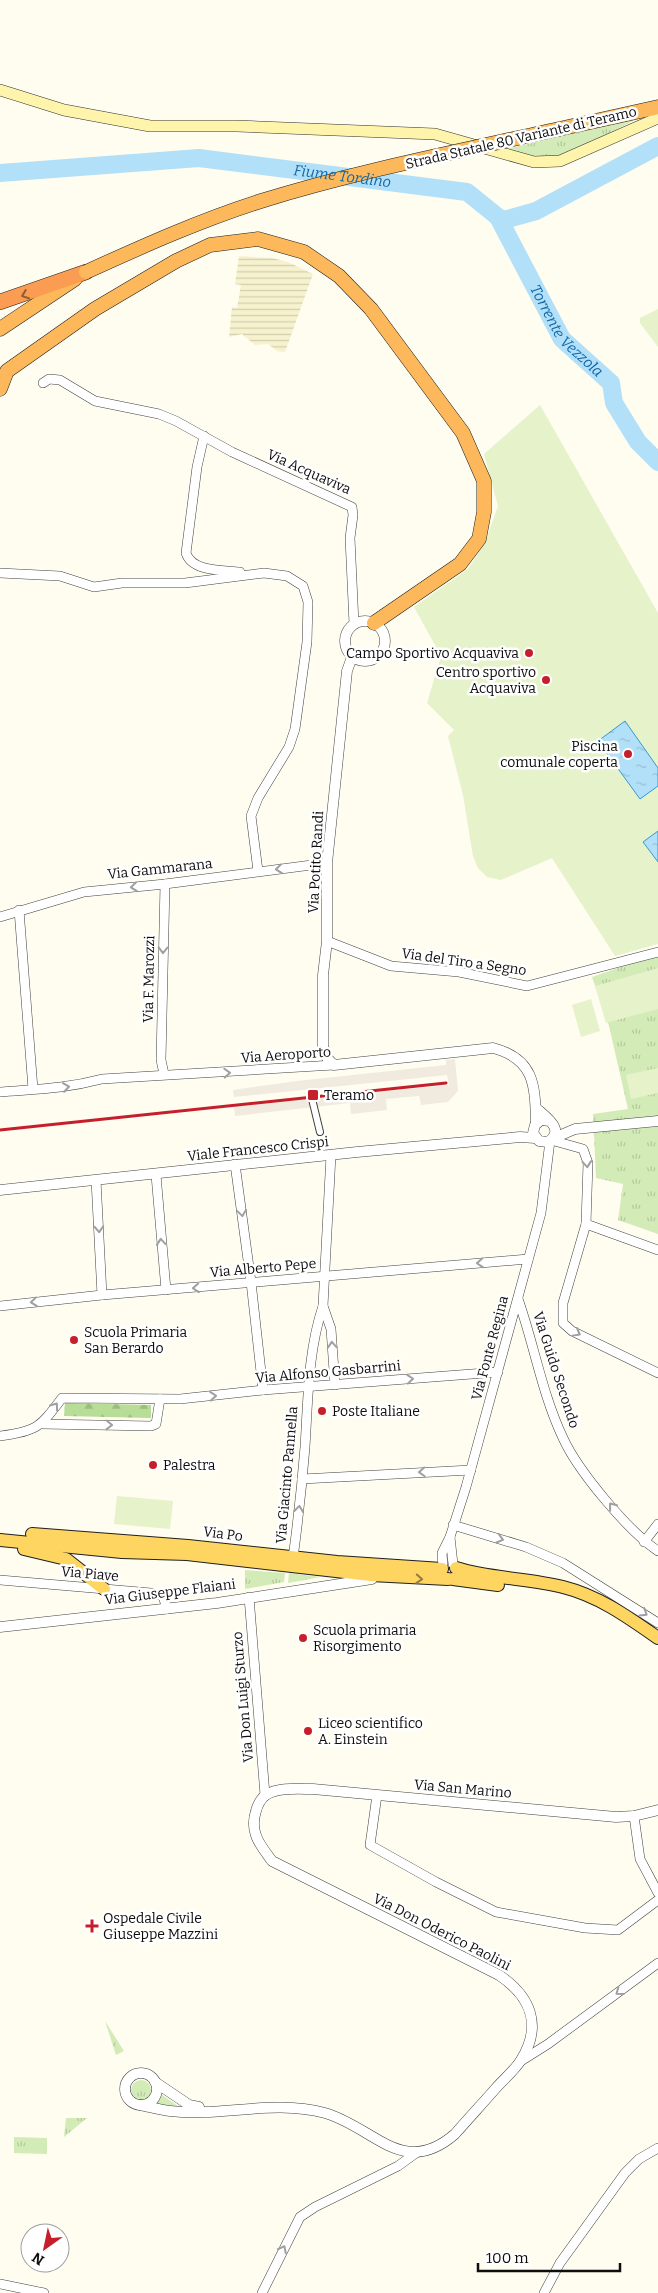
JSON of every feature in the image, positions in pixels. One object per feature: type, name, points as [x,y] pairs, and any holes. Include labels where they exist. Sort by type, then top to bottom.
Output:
[{"type":"highway","name":"Strada Statale 80 Variante di Teramo","points":[[86,272],[190,227],[261,201],[355,176],[658,107]]},
{"type":"highway","points":[[0,389],[7,371],[94,309],[210,245],[258,239],[304,252],[339,276],[370,309],[463,433],[484,481],[484,512],[479,539],[460,564],[374,623]]},
{"type":"highway","points":[[0,330],[52,289],[86,272]]},
{"type":"highway","points":[[0,302],[52,289]]},
{"type":"main road","points":[[0,90],[64,110],[150,126],[237,126],[435,134],[534,162],[560,160],[658,118]]},
{"type":"main road","name":"Via Po","points":[[0,1532],[124,1543],[188,1546],[393,1572]]},
{"type":"main road","points":[[104,1589],[66,1559],[36,1548],[40,1540],[114,1546],[124,1543]]},
{"type":"main road","name":"Via Po","points":[[0,1541],[36,1548],[187,1554],[358,1573],[393,1572]]},
{"type":"main road","name":"Via Giuseppe Flaiani","points":[[393,1572],[449,1571],[541,1590],[596,1606],[608,1606],[658,1638]]},
{"type":"street","name":"Via Acquaviva","points":[[43,383],[50,379],[60,380],[95,400],[159,414],[256,464],[352,507],[353,515],[350,538],[354,624]]},
{"type":"street","points":[[204,436],[197,467],[194,504],[186,553],[188,560],[197,566],[287,576],[303,586],[308,602],[307,642],[295,729],[288,747],[258,798],[251,816],[258,871]]},
{"type":"street","points":[[0,573],[60,576],[94,587],[122,583],[185,583],[250,573]]},
{"type":"street","points":[[367,621],[374,623],[379,627],[385,640],[382,653],[371,661],[358,661],[348,652],[344,640],[346,634],[354,624],[367,621]]},
{"type":"street","name":"Via Potito Randi","points":[[334,1065],[327,1058],[322,1046],[323,975],[327,941],[327,863],[348,671],[352,657]]},
{"type":"street","name":"Via Gammarana","points":[[0,917],[84,892],[165,884],[327,863]]},
{"type":"street","name":"Via F. Marozzi","points":[[164,1074],[161,1060],[165,884]]},
{"type":"street","points":[[19,910],[33,1089]]},
{"type":"street","name":"Via del Tiro a Segno","points":[[327,941],[391,966],[459,972],[527,986],[658,952]]},
{"type":"street","name":"Via Aeroporto","points":[[0,1092],[33,1089],[42,1091],[102,1079],[334,1065],[493,1048],[505,1051],[519,1060],[529,1071],[534,1084],[536,1108],[543,1136]]},
{"type":"street","points":[[312,1100],[320,1132]]},
{"type":"street","points":[[536,1108],[552,1123],[556,1132],[543,1136]]},
{"type":"street","name":"Viale Francesco Crispi","points":[[0,1190],[156,1175],[235,1164],[543,1136],[541,1120],[552,1123]]},
{"type":"street","points":[[543,1136],[575,1129],[658,1121]]},
{"type":"street","points":[[552,1123],[575,1129]]},
{"type":"street","points":[[543,1136],[580,1148],[586,1152],[588,1163],[586,1224],[563,1303],[563,1322],[572,1331],[658,1373]]},
{"type":"street","name":"Via Fonte Regina","points":[[449,1571],[450,1537],[453,1524],[471,1470],[541,1213],[546,1165],[543,1136]]},
{"type":"street","name":"Via Giacinto Pannella","points":[[331,1155],[323,1277],[323,1306],[331,1330],[335,1385]]},
{"type":"street","points":[[235,1164],[263,1390]]},
{"type":"street","points":[[156,1175],[166,1290]]},
{"type":"street","points":[[96,1180],[102,1295]]},
{"type":"street","points":[[586,1224],[658,1250]]},
{"type":"street","name":"Via Alberto Pepe","points":[[0,1306],[102,1295],[528,1259]]},
{"type":"street","name":"Via Guido Secondo","points":[[518,1299],[563,1438],[584,1471],[618,1514],[644,1542],[658,1551]]},
{"type":"street","name":"Via Giacinto Pannella","points":[[293,1558],[302,1479],[308,1388],[319,1318],[323,1306]]},
{"type":"street","name":"Via Alfonso Gasbarrini","points":[[42,1424],[62,1398],[160,1399],[214,1396],[263,1390],[498,1372]]},
{"type":"street","name":"Via Alfonso Gasbarrini","points":[[0,1436],[23,1433],[42,1424],[152,1426],[156,1424],[159,1418],[160,1399]]},
{"type":"street","points":[[302,1479],[471,1470]]},
{"type":"street","points":[[453,1524],[526,1547],[563,1563],[658,1622]]},
{"type":"street","points":[[644,1542],[658,1524]]},
{"type":"street","name":"Via Giuseppe Flaiani","points":[[0,1627],[167,1609],[393,1572]]},
{"type":"street","name":"Via Giuseppe Flaiani","points":[[344,1581],[358,1573]]},
{"type":"street","name":"Via Piave","points":[[0,1580],[151,1593],[163,1596],[167,1609]]},
{"type":"street","name":"Via Don Luigi Sturzo","points":[[249,1597],[265,1795]]},
{"type":"street","name":"Via San Marino","points":[[265,1795],[280,1790],[313,1789],[616,1817],[634,1816],[658,1810]]},
{"type":"street","name":"Via Don Oderico Paolini","points":[[265,1795],[257,1806],[252,1822],[258,1844],[272,1860],[499,1975],[515,1986],[528,2006],[533,2031],[530,2043],[521,2061],[449,2139],[430,2151],[416,2153]]},
{"type":"street","points":[[377,1795],[370,1845],[436,1882],[496,1912],[585,1928],[618,1930],[658,1900]]},
{"type":"street","points":[[634,1816],[640,1859],[658,1893]]},
{"type":"street","points":[[521,2061],[548,2044],[658,1963]]},
{"type":"street","points":[[212,2110],[189,2105],[144,2074],[134,2075],[129,2078],[125,2088],[127,2097],[135,2104],[171,2111],[212,2110],[264,2107],[311,2110],[341,2119],[399,2151],[416,2153]]},
{"type":"street","points":[[140,2105],[149,2103],[155,2096],[155,2082]]},
{"type":"street","points":[[546,2292],[560,2263],[624,2173],[639,2159],[658,2148]]},
{"type":"street","points":[[262,2293],[300,2217],[315,2207],[398,2166],[416,2153]]},
{"type":"street","points":[[0,2284],[20,2291],[44,2293]]},
{"type":"shaded area","points":[[239,256],[272,258],[288,262],[313,274],[285,352],[277,351],[268,344],[255,345],[242,334],[229,337],[232,307],[237,308],[241,285],[235,284]]},
{"type":"shaded area","points":[[455,1059],[458,1091],[448,1102],[421,1105],[419,1096],[386,1099],[387,1110],[351,1114],[350,1103],[235,1116],[234,1106],[449,1085],[447,1075],[234,1097],[233,1090],[446,1065],[446,1060]]},
{"type":"green space","points":[[637,119],[562,157],[534,158],[506,149]]},
{"type":"green space","points":[[658,309],[658,347],[640,323],[640,318]]},
{"type":"green space","name":"Centro sportivo Acquaviva","points":[[540,405],[658,613],[658,944],[615,956],[552,858],[501,880],[487,877],[478,868],[473,856],[463,795],[448,736],[454,730],[427,703],[441,656],[414,607],[468,569],[485,543],[498,506],[484,454]]},
{"type":"green space","points":[[658,954],[658,1234],[618,1220],[623,1184],[596,1178],[593,1114],[628,1109],[609,1026],[592,977]]},
{"type":"green space","points":[[658,968],[658,1009],[606,1023],[595,986]]},
{"type":"green space","points":[[591,999],[600,1031],[581,1037],[572,1005]]},
{"type":"green space","points":[[658,1068],[658,1093],[631,1099],[626,1075]]},
{"type":"green space","points":[[65,1403],[151,1405],[151,1418],[64,1416]]},
{"type":"green space","points":[[117,1496],[173,1501],[170,1529],[114,1524]]},
{"type":"green space","points":[[245,1570],[285,1573],[284,1582],[245,1589]]},
{"type":"green space","points":[[289,1573],[321,1577],[288,1583]]},
{"type":"green space","points":[[105,2021],[124,2051],[116,2055]]},
{"type":"green space","points":[[141,2080],[148,2083],[151,2090],[148,2097],[141,2100],[134,2097],[131,2090],[134,2083]]},
{"type":"green space","points":[[161,2094],[179,2107],[154,2104]]},
{"type":"green space","points":[[66,2118],[87,2118],[64,2137]]},
{"type":"green space","points":[[14,2137],[47,2138],[47,2154],[14,2153]]},
{"type":"water","name":"Piscina comunale coperta","points":[[625,721],[658,768],[658,786],[640,799],[598,741]]},
{"type":"water","points":[[658,831],[658,862],[643,842]]},
{"type":"waterway","name":"Fiume Tordino","points":[[0,173],[199,158],[467,192],[504,220],[536,211],[658,146]]},
{"type":"waterway","name":"Torrente Vezzola","points":[[498,217],[562,339],[611,383],[614,403],[638,442],[658,462]]},
{"type":"railway","points":[[0,1130],[446,1083]]},
{"type":"place","name":"Campo Sportivo Acquaviva","points":[[529,653]]},
{"type":"place","name":"Centro sportivo Acquaviva","points":[[546,680]]},
{"type":"place","name":"Piscina comunale coperta","points":[[628,754]]},
{"type":"place","name":"Teramo","points":[[313,1095]]},
{"type":"place","name":"Scuola Primaria San Berardo","points":[[74,1340]]},
{"type":"place","name":"Poste Italiane","points":[[322,1411]]},
{"type":"place","name":"Palestra","points":[[153,1465]]},
{"type":"place","name":"Scuola primaria Risorgimento","points":[[303,1638]]},
{"type":"place","name":"Liceo scientifico A. Einstein","points":[[308,1731]]},
{"type":"place","name":"Ospedale Civile Giuseppe Mazzini","points":[[92,1926]]}]
